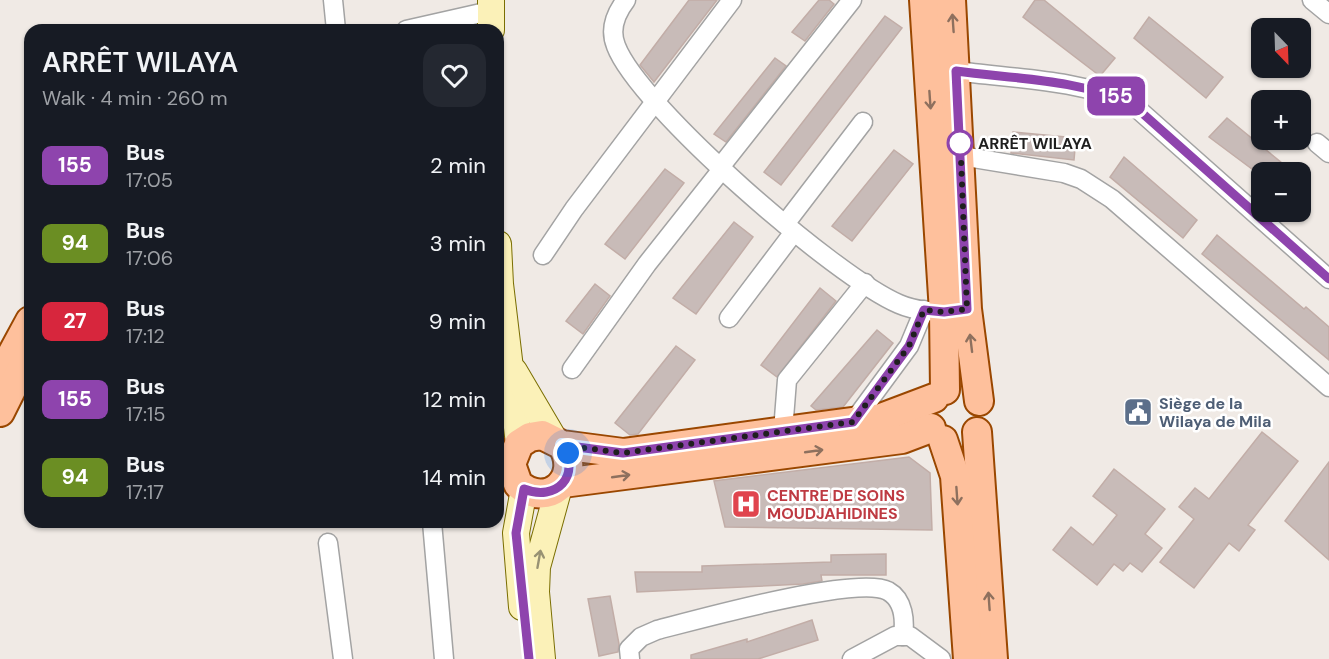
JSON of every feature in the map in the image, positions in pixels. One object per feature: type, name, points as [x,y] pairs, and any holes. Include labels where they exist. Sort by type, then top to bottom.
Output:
[{"type":"main road","points":[[924,0],[945,310],[979,401],[982,417],[976,432],[993,659]]},
{"type":"main road","points":[[951,0],[961,156],[945,310],[940,394],[928,412],[955,476],[968,659]]},
{"type":"main road","points":[[504,309],[511,365],[511,463],[529,659]]},
{"type":"main road","points":[[0,376],[24,332]]},
{"type":"main road","points":[[0,412],[24,364]]},
{"type":"main road","points":[[511,365],[570,464],[561,485],[537,567],[536,592],[542,659]]},
{"type":"main road","points":[[511,463],[530,437],[542,435],[558,442],[623,453],[881,418],[940,394],[964,389],[979,401]]},
{"type":"main road","points":[[511,463],[535,493],[548,493],[561,485],[937,434],[961,442],[976,432]]},
{"type":"street","points":[[333,0],[335,24]]},
{"type":"street","points":[[626,0],[613,24],[615,44],[625,65],[655,103],[790,228],[865,283],[900,305],[945,310]]},
{"type":"street","points":[[543,255],[574,209],[732,0]]},
{"type":"street","points":[[572,369],[647,264],[852,0]]},
{"type":"street","points":[[1312,0],[1329,14]]},
{"type":"street","points":[[438,24],[490,14]]},
{"type":"street","points":[[956,71],[1077,86],[1106,92],[1132,104],[1329,279]]},
{"type":"street","points":[[729,318],[863,122]]},
{"type":"street","points":[[961,156],[1035,167],[1082,179],[1112,199],[1329,387]]},
{"type":"street","points":[[783,431],[787,380],[865,283]]},
{"type":"street","points":[[853,422],[909,346],[945,310]]},
{"type":"street","points":[[433,528],[444,659]]},
{"type":"street","points":[[328,543],[342,659]]},
{"type":"street","points":[[630,659],[629,649],[640,637],[657,630],[821,592],[874,587],[889,592],[900,605],[905,620],[903,636]]},
{"type":"street","points":[[852,659],[895,636],[910,636],[941,659]]},
{"type":"building","points":[[689,0],[717,0],[654,82],[640,65]]},
{"type":"building","points":[[819,0],[829,0],[834,4],[805,41],[792,32]]},
{"type":"building","points":[[1035,0],[1044,0],[1115,58],[1100,76],[1023,17]]},
{"type":"building","points":[[885,16],[902,28],[781,185],[764,172]]},
{"type":"building","points":[[1149,17],[1223,77],[1206,98],[1134,38]]},
{"type":"building","points":[[775,58],[786,66],[726,142],[714,134]]},
{"type":"building","points":[[1227,118],[1251,138],[1251,150],[1266,150],[1281,162],[1251,162],[1251,168],[1209,137]]},
{"type":"building","points":[[1013,132],[1076,138],[1074,160],[1011,153]]},
{"type":"building","points":[[894,150],[913,164],[852,241],[832,226]]},
{"type":"building","points":[[1124,157],[1197,220],[1183,238],[1110,177]]},
{"type":"building","points":[[665,169],[684,183],[625,259],[605,244]]},
{"type":"building","points":[[734,222],[753,237],[696,314],[673,298]]},
{"type":"building","points":[[1217,235],[1304,309],[1306,307],[1329,327],[1329,360],[1202,254]]},
{"type":"building","points":[[595,284],[610,296],[583,334],[566,321]]},
{"type":"building","points":[[820,288],[836,301],[777,377],[761,365]]},
{"type":"building","points":[[877,330],[893,343],[843,407],[816,410],[811,406]]},
{"type":"building","points":[[676,346],[695,360],[638,434],[630,435],[615,423]]},
{"type":"building","name":"Siège de la Wilaya de Mila","points":[[1262,432],[1298,461],[1248,525],[1255,530],[1239,551],[1229,543],[1194,588],[1160,562],[1194,519],[1179,507],[1195,488],[1209,499]]},
{"type":"building","points":[[909,457],[930,473],[932,530],[725,527],[714,481]]},
{"type":"building","points":[[1329,462],[1329,560],[1285,521]]},
{"type":"building","points":[[1114,469],[1165,509],[1145,534],[1162,548],[1142,572],[1130,563],[1123,571],[1114,564],[1097,585],[1053,550],[1071,527],[1093,545],[1117,515],[1093,496]]},
{"type":"building","points":[[886,554],[886,575],[821,575],[822,581],[803,584],[637,592],[635,572],[702,572],[702,566],[831,562],[831,555]]},
{"type":"building","points":[[610,596],[619,644],[618,652],[599,656],[588,599]]},
{"type":"building","points":[[812,620],[818,640],[758,659],[691,659],[691,655],[747,639],[747,642]]},
{"type":"bus line","name":"155","points":[[529,659],[516,533],[524,489],[535,493],[548,493],[559,487],[568,474],[570,464],[568,453],[562,445],[623,453],[853,422],[909,346],[924,310],[944,312],[967,309],[956,71],[1077,86],[1106,92],[1132,104],[1329,279]]},
{"type":"place","name":"ARRÊT WILAYA","points":[[960,143]]},
{"type":"place","name":"Siège de la Wilaya de Mila","points":[[1138,412]]},
{"type":"place","name":"CENTRE DE SOINS MOUDJAHIDINES","points":[[746,504]]},
{"type":"route","points":[[568,453],[562,445],[623,453],[853,422],[909,346],[924,310],[944,312],[967,309],[960,134],[960,143]]}]
